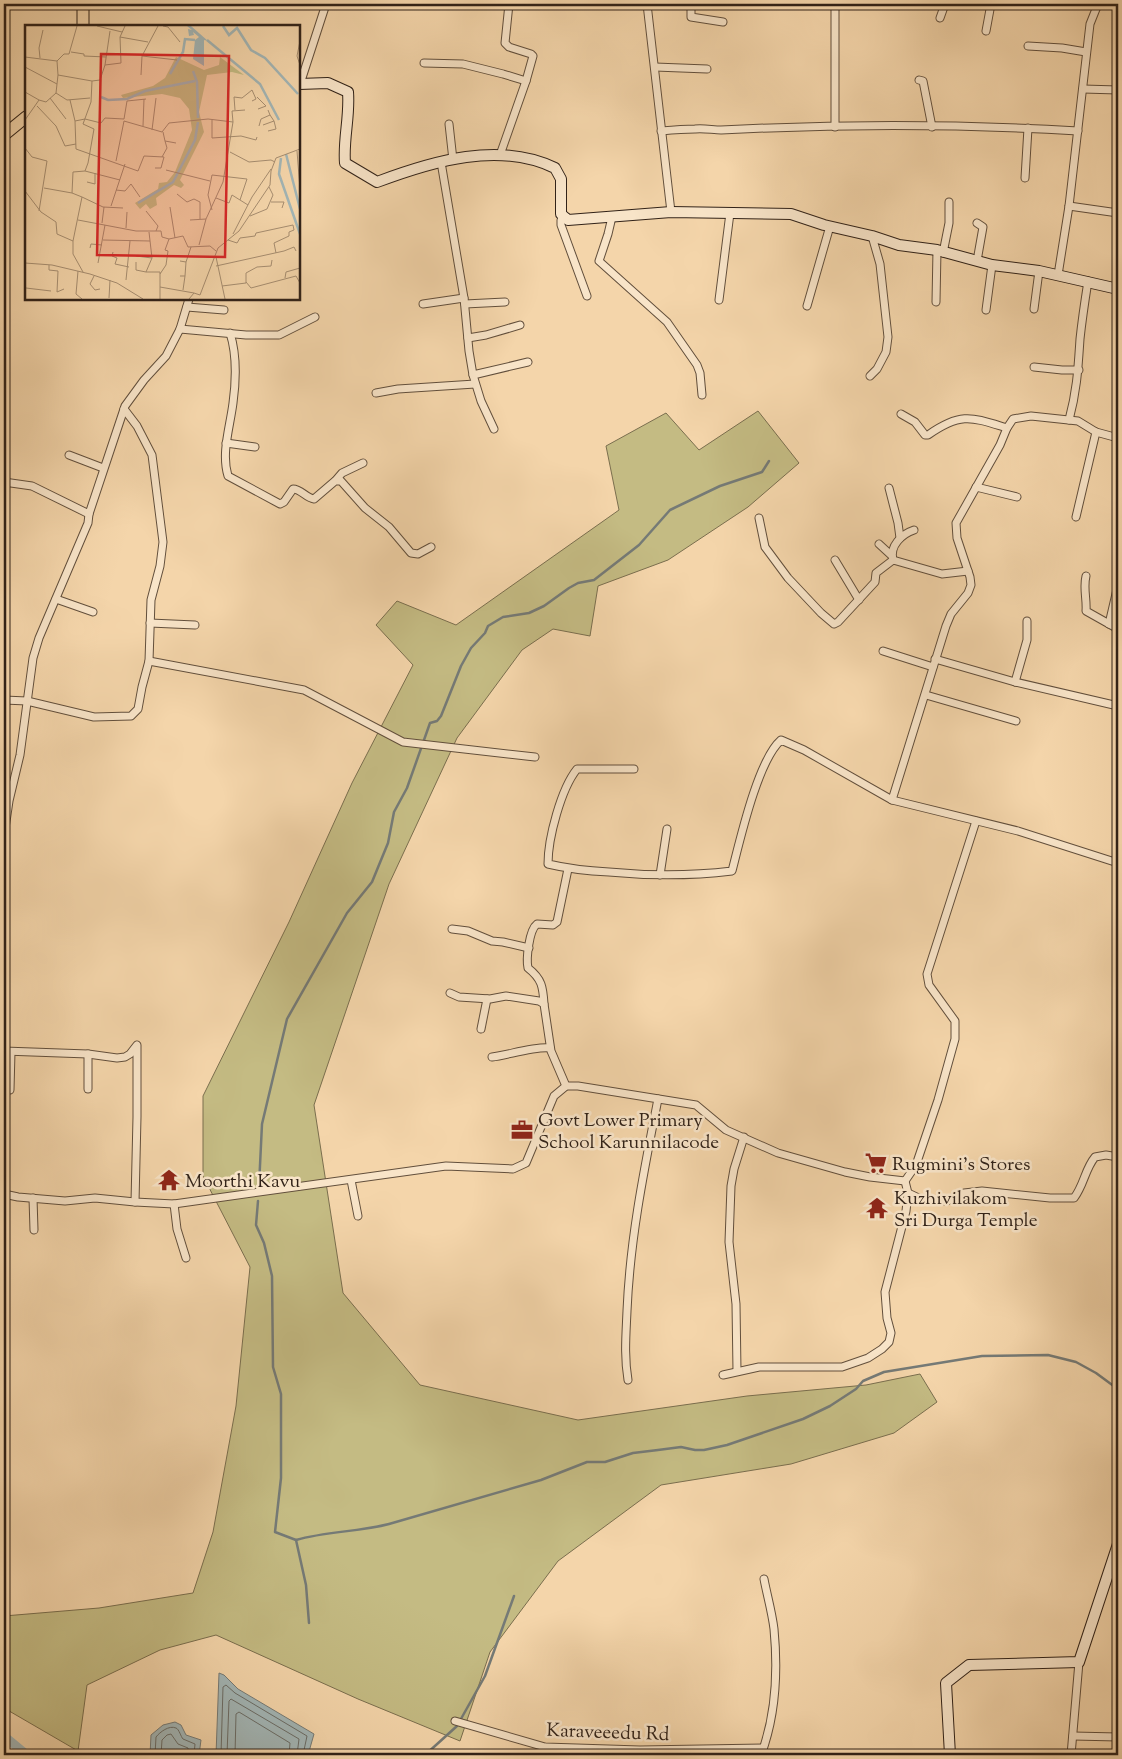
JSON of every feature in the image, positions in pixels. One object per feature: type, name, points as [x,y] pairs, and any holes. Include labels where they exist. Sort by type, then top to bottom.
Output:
[{"type":"main road","points":[[83,4],[83,22]]},
{"type":"main road","points":[[83,22],[88,4]]},
{"type":"main road","points":[[300,84],[328,83],[348,92],[350,109],[344,150],[345,163],[377,182],[417,167],[475,156],[500,155],[533,160],[555,168],[561,178],[561,214],[572,221],[671,212],[791,214],[899,245],[940,252],[992,265],[1039,271],[1118,289]]},
{"type":"main road","points":[[4,135],[25,118]]},
{"type":"main road","points":[[950,1755],[946,1682],[969,1665],[1080,1662],[1118,1544]]},
{"type":"street","points":[[300,84],[326,4]]},
{"type":"street","points":[[500,155],[533,56],[509,47],[505,43],[509,4]]},
{"type":"street","points":[[647,4],[671,212]]},
{"type":"street","points":[[691,4],[691,17],[723,22]]},
{"type":"street","points":[[835,4],[835,127]]},
{"type":"street","points":[[940,18],[945,4]]},
{"type":"street","points":[[986,31],[991,4]]},
{"type":"street","points":[[1058,275],[1069,206],[1090,24],[1098,4]]},
{"type":"street","points":[[1028,46],[1086,52]]},
{"type":"street","points":[[424,63],[463,64],[526,81]]},
{"type":"street","points":[[655,67],[707,69]]},
{"type":"street","points":[[918,80],[923,81],[932,127]]},
{"type":"street","points":[[1083,89],[1118,90]]},
{"type":"street","points":[[449,124],[454,160]]},
{"type":"street","points":[[661,131],[835,127],[1028,128],[1078,131]]},
{"type":"street","points":[[1025,178],[1028,128]]},
{"type":"street","points":[[441,162],[465,301],[473,375],[481,401],[494,429]]},
{"type":"street","points":[[936,302],[940,252],[949,223],[949,202]]},
{"type":"street","points":[[1069,206],[1118,213]]},
{"type":"street","points":[[719,300],[730,213]]},
{"type":"street","points":[[612,216],[599,261],[667,322],[697,365],[700,372],[702,395]]},
{"type":"street","points":[[565,218],[561,220],[560,225],[587,296]]},
{"type":"street","points":[[977,224],[983,227],[977,261]]},
{"type":"street","points":[[808,306],[830,226]]},
{"type":"street","points":[[870,376],[886,352],[888,338],[880,264],[872,236]]},
{"type":"street","points":[[986,310],[992,265]]},
{"type":"street","points":[[1034,309],[1039,271]]},
{"type":"street","points":[[1069,420],[1075,398],[1079,370],[1080,338],[1088,281]]},
{"type":"street","points":[[4,835],[9,801],[20,755],[33,658],[39,638],[88,523],[88,514],[124,409],[144,380],[166,356],[180,329],[189,300]]},
{"type":"street","points":[[423,304],[465,301],[505,302]]},
{"type":"street","points":[[187,306],[224,310]]},
{"type":"street","points":[[180,329],[230,334],[279,335],[315,317]]},
{"type":"street","points":[[468,338],[520,325]]},
{"type":"street","points":[[230,334],[234,346],[234,376],[233,402],[226,443],[225,468],[228,476],[276,504],[280,504],[284,502],[293,488],[314,499],[342,473],[363,463]]},
{"type":"street","points":[[473,375],[528,362]]},
{"type":"street","points":[[1034,367],[1079,370]]},
{"type":"street","points":[[376,393],[398,389],[475,384]]},
{"type":"street","points":[[4,700],[27,702],[94,717],[131,716],[138,709],[149,661],[151,600],[160,566],[163,542],[152,455],[137,426],[124,409]]},
{"type":"street","points":[[901,414],[915,422],[925,435],[954,419],[977,419],[1007,428]]},
{"type":"street","points":[[892,800],[926,695],[935,659],[951,614],[969,591],[971,582],[957,538],[956,529],[960,515],[1000,445],[1013,418],[1031,416],[1078,421],[1096,432],[1118,438]]},
{"type":"street","points":[[1076,517],[1096,432]]},
{"type":"street","points":[[226,443],[255,448]]},
{"type":"street","points":[[69,455],[103,468]]},
{"type":"street","points":[[336,480],[341,481],[365,508],[389,527],[411,553],[418,554],[432,546]]},
{"type":"street","points":[[4,482],[32,486],[88,514]]},
{"type":"street","points":[[976,487],[1017,497]]},
{"type":"street","points":[[889,488],[900,538]]},
{"type":"street","points":[[759,518],[765,547],[788,578],[836,624],[874,582],[876,573],[892,558],[893,549],[900,538],[914,530]]},
{"type":"street","points":[[879,544],[892,558],[942,574],[968,571]]},
{"type":"street","points":[[836,560],[859,600]]},
{"type":"street","points":[[1086,576],[1084,588],[1087,600],[1086,611],[1118,629]]},
{"type":"street","points":[[1109,624],[1118,584]]},
{"type":"street","points":[[56,599],[93,612]]},
{"type":"street","points":[[1015,682],[1027,640],[1026,621]]},
{"type":"street","points":[[150,623],[195,625]]},
{"type":"street","points":[[883,651],[933,667]]},
{"type":"street","points":[[935,659],[1015,682],[1118,706]]},
{"type":"street","points":[[149,661],[304,690],[403,742],[535,757]]},
{"type":"street","points":[[926,695],[1016,721]]},
{"type":"street","points":[[634,769],[577,769],[569,779],[552,832],[548,864],[568,869],[660,875],[689,876],[732,871],[756,788],[776,744],[781,740],[804,750],[892,800],[1018,831],[1118,863]]},
{"type":"street","points":[[723,1375],[759,1366],[842,1367],[868,1358],[889,1342],[891,1333],[887,1318],[886,1292],[900,1237],[908,1193],[905,1181],[916,1165],[938,1100],[955,1039],[955,1021],[929,985],[927,974],[976,821]]},
{"type":"street","points":[[660,875],[667,828]]},
{"type":"street","points":[[566,1086],[550,1048],[543,986],[528,968],[533,927],[537,924],[553,925],[557,922],[568,869]]},
{"type":"street","points":[[452,929],[468,931],[492,941],[529,948]]},
{"type":"street","points":[[450,993],[459,996],[487,999],[506,996],[539,1001],[544,1004]]},
{"type":"street","points":[[481,1029],[487,999]]},
{"type":"street","points":[[10,1090],[7,1051],[88,1054],[117,1058],[130,1054],[137,1044],[135,1202]]},
{"type":"street","points":[[492,1057],[507,1056],[544,1047],[550,1048]]},
{"type":"street","points":[[88,1054],[88,1089]]},
{"type":"street","points":[[4,1194],[65,1201],[95,1198],[174,1204],[446,1166],[513,1169],[526,1163],[554,1096],[566,1086],[586,1087],[696,1105],[726,1130],[778,1153],[845,1172],[905,1181]]},
{"type":"street","points":[[628,1380],[625,1352],[634,1225],[658,1099]]},
{"type":"street","points":[[737,1371],[736,1304],[729,1242],[731,1186],[744,1137]]},
{"type":"street","points":[[908,1193],[924,1200],[947,1201],[964,1193],[982,1191],[1050,1198],[1074,1198],[1079,1191],[1086,1169],[1095,1157],[1106,1154],[1118,1157]]},
{"type":"street","points":[[351,1180],[358,1216]]},
{"type":"street","points":[[33,1198],[34,1230]]},
{"type":"street","points":[[174,1204],[177,1229],[186,1258]]},
{"type":"street","points":[[761,1755],[774,1699],[776,1680],[774,1628],[764,1579]]},
{"type":"street","points":[[1071,1755],[1080,1662]]},
{"type":"street","name":"Karaveeedu Rd","points":[[455,1721],[545,1747],[640,1750],[764,1748]]},
{"type":"street","points":[[1073,1736],[1118,1736]]},
{"type":"shaded area","points":[[758,411],[799,463],[748,507],[668,560],[598,586],[590,636],[553,629],[522,650],[457,738],[389,884],[314,1105],[343,1293],[420,1385],[578,1420],[747,1396],[866,1385],[920,1374],[937,1402],[894,1433],[791,1464],[661,1485],[558,1561],[490,1652],[460,1741],[358,1699],[216,1635],[160,1650],[87,1685],[78,1751],[4,1708],[4,1616],[99,1608],[193,1593],[213,1532],[236,1406],[250,1267],[203,1176],[203,1096],[289,922],[352,783],[413,665],[376,625],[397,601],[456,625],[619,510],[606,446],[666,413],[699,450]]},
{"type":"water","points":[[219,1673],[224,1675],[238,1689],[314,1734],[308,1755],[216,1755]]},
{"type":"water","points":[[175,1722],[181,1725],[186,1735],[201,1740],[199,1755],[150,1755],[151,1735],[163,1725]]},
{"type":"waterway","points":[[259,1186],[262,1124],[287,1019],[347,913],[372,882],[388,843],[394,812],[407,788],[430,723],[437,721],[441,716],[461,666],[471,648],[485,633],[488,626],[503,617],[529,613],[544,606],[578,583],[594,580],[639,545],[670,510],[720,486],[762,472],[769,461]]},
{"type":"waterway","points":[[258,1201],[256,1225],[264,1243],[272,1276],[273,1367],[281,1394],[281,1478],[275,1532],[296,1540],[306,1585],[309,1623]]},
{"type":"waterway","points":[[296,1540],[389,1524],[541,1480],[587,1462],[605,1462],[633,1453],[681,1447],[704,1450],[727,1445],[803,1419],[830,1406],[856,1389],[863,1381],[884,1372],[982,1356],[1048,1355],[1076,1362],[1096,1373],[1115,1387]]},
{"type":"waterway","points":[[425,1755],[457,1726],[485,1676],[514,1596]]},
{"type":"waterway","points":[[4,1736],[27,1755]]},
{"type":"place","name":"Govt Lower Primary School Karunnilacode","points":[[522,1130]]},
{"type":"place","name":"Rugmini's Stores","points":[[876,1163]]},
{"type":"place","name":"Moorthi Kavu","points":[[169,1180]]},
{"type":"place","name":"Kuzhivilakom Sri Durga Temple","points":[[877,1208]]}]
